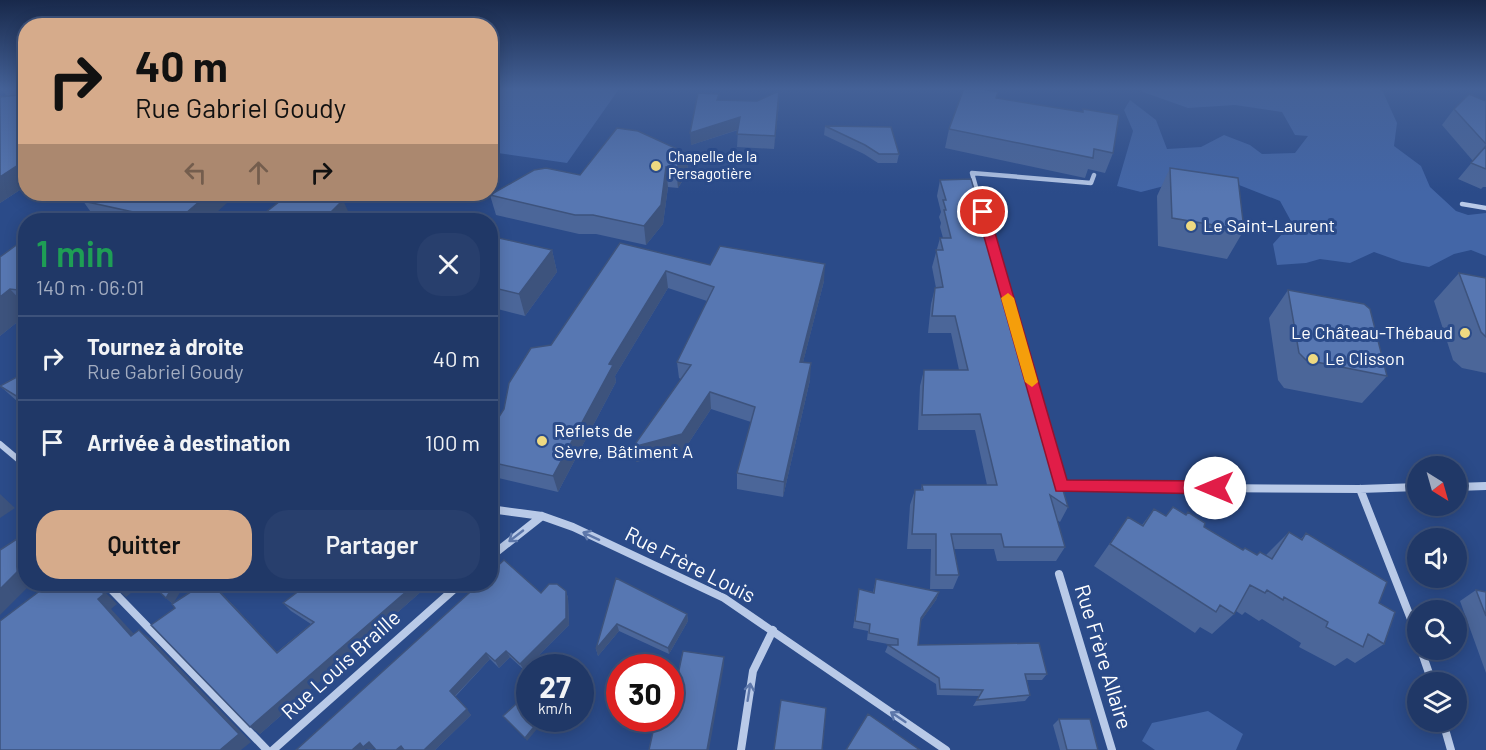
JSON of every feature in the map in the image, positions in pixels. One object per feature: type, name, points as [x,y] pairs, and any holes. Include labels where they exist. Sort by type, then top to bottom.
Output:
[{"type":"street","points":[[1052,453],[972,173],[1091,183],[1094,175]]},
{"type":"street","points":[[1462,204],[1486,208]]},
{"type":"street","points":[[0,444],[18,459]]},
{"type":"street","points":[[1058,475],[1061,487],[1407,487]]},
{"type":"street","points":[[1467,487],[1486,486]]},
{"type":"street","points":[[1360,489],[1407,605]]},
{"type":"street","name":"Rue Frère Louis","points":[[498,510],[542,516],[573,527],[724,598],[946,750]]},
{"type":"street","points":[[498,551],[542,516]]},
{"type":"street","name":"Rue Frère Allaire","points":[[1059,574],[1112,750]]},
{"type":"street","points":[[113,591],[267,750]]},
{"type":"street","name":"Rue Louis Braille","points":[[273,750],[452,591]]},
{"type":"street","points":[[741,750],[753,670],[773,630]]},
{"type":"street","points":[[1446,732],[1451,750]]},
{"type":"shaded area","points":[[498,123],[595,123],[567,163],[498,153]]},
{"type":"shaded area","points":[[1130,123],[1157,123],[1167,149],[1201,147],[1224,135],[1250,145],[1262,154],[1295,153],[1308,136],[1295,135],[1288,123],[1397,123],[1394,146],[1421,166],[1430,187],[1456,211],[1468,215],[1486,213],[1486,256],[1471,250],[1454,254],[1429,267],[1402,262],[1374,252],[1350,263],[1320,259],[1306,263],[1277,265],[1273,244],[1292,223],[1280,201],[1239,185],[1203,176],[1141,192],[1117,186],[1133,131]]},
{"type":"shaded area","points":[[1208,711],[1243,734],[1236,750],[1155,750],[1142,741],[1152,723]]},
{"type":"building","points":[[0,123],[18,123],[18,165],[0,177]]},
{"type":"building","points":[[692,123],[721,123],[690,133]]},
{"type":"building","points":[[739,123],[776,123],[775,136],[737,134]]},
{"type":"building","points":[[951,123],[1118,123],[1113,153],[1094,149],[1093,158],[949,129]]},
{"type":"building","points":[[1467,123],[1486,123],[1486,144]]},
{"type":"building","points":[[825,126],[891,127],[899,154],[879,154]]},
{"type":"building","points":[[617,128],[638,131],[686,153],[676,169],[666,167],[661,205],[644,226],[593,215],[575,215],[498,197],[498,190],[534,170],[546,168],[580,175]]},
{"type":"building","points":[[1486,146],[1486,169],[1471,163]]},
{"type":"building","points":[[1170,168],[1238,178],[1244,230],[1172,218]]},
{"type":"building","points":[[971,179],[1005,295],[1002,295],[1015,337],[1018,337],[1045,440],[1048,440],[1068,507],[1050,495],[1065,547],[1004,547],[1001,534],[951,534],[959,575],[936,575],[936,534],[912,534],[915,490],[923,490],[922,485],[997,485],[980,414],[922,415],[924,370],[968,370],[955,316],[932,316],[935,288],[943,287],[936,250],[943,250],[940,238],[951,238],[944,210],[946,210],[943,200],[946,200],[940,180]]},
{"type":"building","points":[[83,201],[200,201],[186,213],[138,213]]},
{"type":"building","points":[[280,201],[342,201],[330,213],[265,213]]},
{"type":"building","points":[[498,238],[552,250],[519,294],[498,289]]},
{"type":"building","points":[[620,243],[710,265],[720,246],[825,264],[800,362],[811,363],[784,482],[737,473],[755,407],[710,392],[682,434],[633,447],[691,365],[677,362],[714,287],[666,271],[609,364],[613,365],[553,476],[498,464],[498,418],[504,409],[509,383],[531,348],[551,345]]},
{"type":"building","points":[[18,244],[18,290],[10,289],[0,297],[0,257]]},
{"type":"building","points":[[1459,273],[1486,278],[1486,337],[1481,332]]},
{"type":"building","points":[[1288,290],[1364,304],[1370,309],[1387,376],[1306,360],[1299,353]]},
{"type":"building","points":[[18,376],[18,397],[0,386]]},
{"type":"building","points":[[1173,507],[1186,515],[1188,512],[1205,523],[1204,527],[1243,550],[1245,548],[1257,555],[1260,552],[1272,559],[1289,532],[1302,540],[1306,533],[1387,582],[1379,603],[1395,612],[1384,644],[1368,634],[1363,647],[1326,627],[1328,622],[1284,597],[1283,600],[1267,590],[1265,593],[1250,585],[1234,614],[1220,605],[1216,612],[1110,544],[1128,517],[1143,526],[1154,509],[1166,516]]},
{"type":"building","points":[[18,538],[18,571],[0,589],[0,550]]},
{"type":"building","points":[[504,560],[541,593],[549,584],[557,584],[566,591],[566,618],[530,654],[516,654],[516,660],[506,651],[495,661],[486,653],[450,691],[467,709],[424,750],[404,750],[401,746],[396,750],[376,750],[369,742],[363,747],[360,743],[352,750],[296,750],[471,591],[498,591],[498,566]]},
{"type":"building","points":[[616,578],[687,614],[668,648],[617,624],[596,649]]},
{"type":"building","points":[[876,579],[939,592],[921,618],[918,645],[1039,643],[1047,674],[1025,674],[1030,695],[977,700],[983,690],[940,689],[939,678],[888,645],[898,645],[898,639],[869,633],[870,624],[855,621],[859,589],[874,593]]},
{"type":"building","points":[[1476,590],[1486,592],[1486,616]]},
{"type":"building","points":[[40,591],[101,591],[104,594],[98,599],[131,636],[139,630],[239,734],[220,750],[0,750],[0,621]]},
{"type":"building","points":[[158,591],[170,591],[166,598]]},
{"type":"building","points":[[192,591],[219,591],[277,653],[314,622],[283,603],[299,591],[407,591],[250,727],[151,625],[175,608],[172,604]]},
{"type":"building","points":[[683,651],[724,657],[707,750],[649,750],[653,732],[684,732]]},
{"type":"building","points":[[781,700],[826,708],[822,750],[774,750]]},
{"type":"building","points":[[516,704],[516,729],[503,716]]},
{"type":"building","points":[[868,714],[920,750],[846,750]]},
{"type":"building","points":[[1059,719],[1090,719],[1098,750],[1067,750]]},
{"type":"building","points":[[519,732],[530,732],[525,738]]},
{"type":"slow traffic","points":[[1008,298],[1032,382]]},
{"type":"place","name":"Chapelle de la Persagotière","points":[[656,166]]},
{"type":"place","name":"Le Saint-Laurent","points":[[1191,226]]},
{"type":"place","name":"Le Château-Thébaud","points":[[1465,333]]},
{"type":"place","name":"Le Clisson","points":[[1313,359]]},
{"type":"place","name":"Reflets de Sèvre, Bâtiment A","points":[[542,441]]},
{"type":"route","points":[[983,212],[1061,487],[1215,488]]}]
